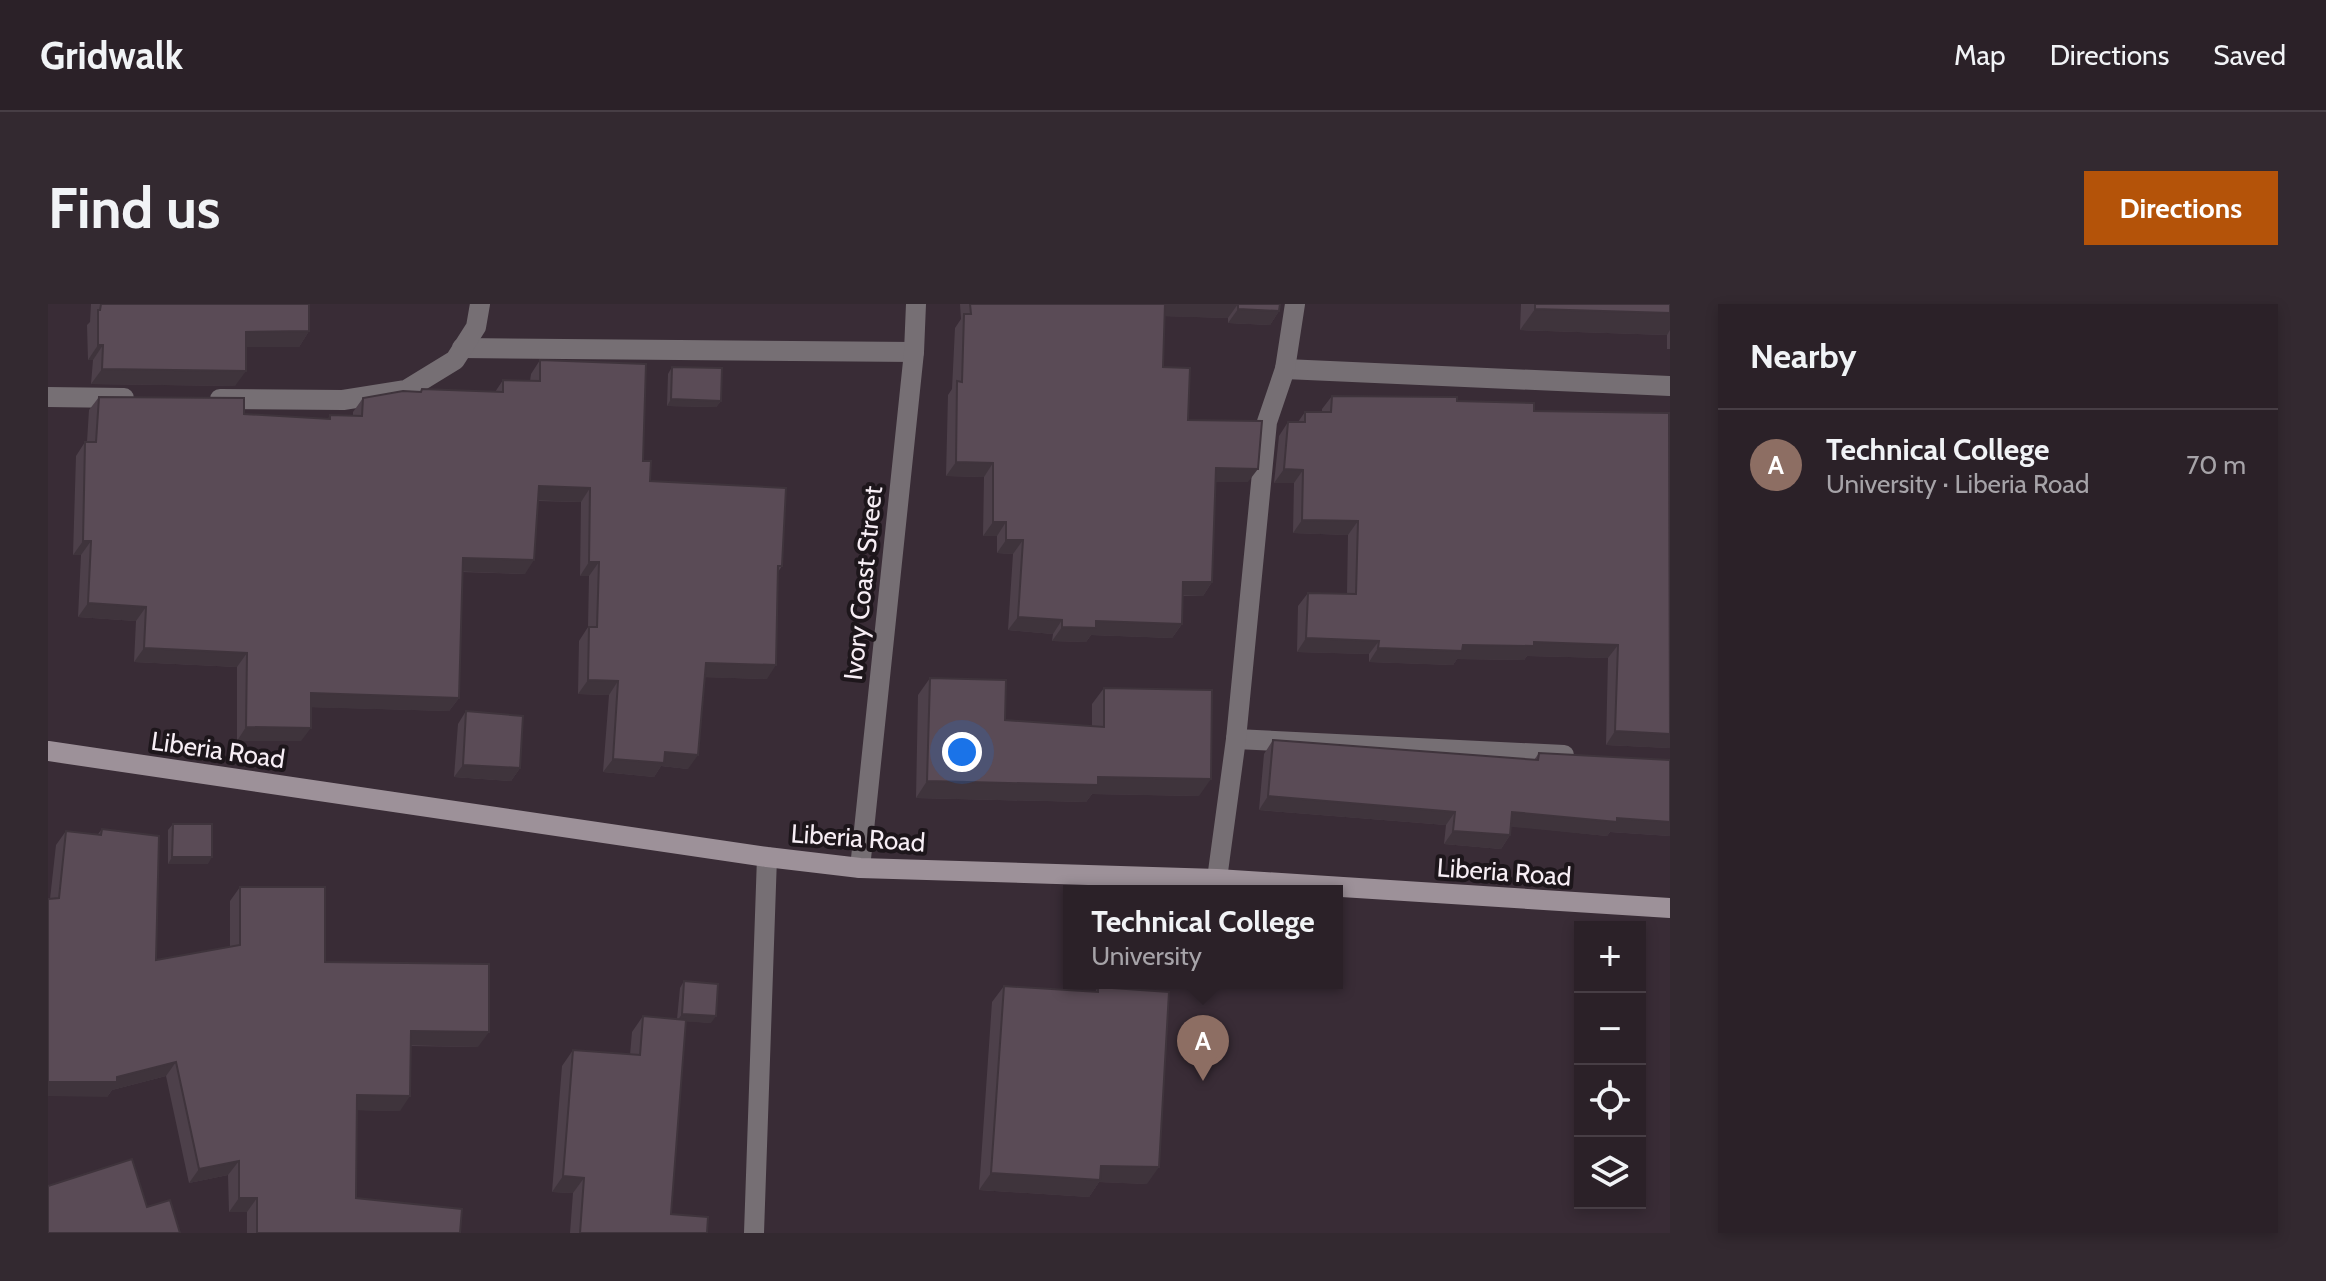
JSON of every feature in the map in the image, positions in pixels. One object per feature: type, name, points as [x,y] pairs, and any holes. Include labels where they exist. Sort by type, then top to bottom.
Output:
[{"type":"street","points":[[203,398],[343,400],[406,390],[455,360],[476,327],[480,304]]},
{"type":"street","name":"Ivory Coast Street","points":[[860,868],[914,352],[916,304]]},
{"type":"street","points":[[1217,879],[1236,739],[1267,422],[1285,369],[1295,304]]},
{"type":"street","points":[[462,348],[914,352]]},
{"type":"street","points":[[1285,369],[1670,386]]},
{"type":"street","points":[[48,397],[141,398]]},
{"type":"street","points":[[1236,739],[1577,756]]},
{"type":"street","name":"Liberia Road","points":[[48,751],[860,868],[1217,879],[1311,885]]},
{"type":"street","points":[[754,1233],[767,857]]},
{"type":"street","name":"Liberia Road","points":[[1343,887],[1670,908]]},
{"type":"building","points":[[101,304],[309,304],[309,331],[246,332],[246,371],[102,369],[103,345],[98,345],[98,310]]},
{"type":"building","points":[[970,304],[1165,304],[1163,367],[1190,368],[1188,420],[1262,421],[1258,469],[1216,468],[1212,582],[1183,582],[1182,624],[1096,621],[1096,628],[1062,627],[1062,620],[1018,617],[1023,540],[1006,540],[1006,522],[993,522],[993,463],[956,462],[957,381],[962,382],[964,314],[971,314]]},
{"type":"building","points":[[1238,304],[1280,304],[1279,311],[1238,309]]},
{"type":"building","points":[[1535,304],[1670,304],[1670,313],[1535,309]]},
{"type":"building","points":[[540,360],[646,364],[643,461],[651,461],[650,481],[786,488],[782,566],[778,566],[776,665],[706,663],[698,755],[665,752],[664,763],[613,759],[618,681],[588,680],[589,627],[597,627],[599,562],[589,562],[590,488],[539,486],[534,560],[463,558],[459,698],[311,693],[311,728],[246,727],[247,653],[144,648],[146,607],[88,603],[91,541],[83,541],[85,442],[96,442],[99,397],[244,398],[244,414],[330,419],[330,415],[362,416],[363,398],[403,391],[503,392],[503,380],[540,381]]},
{"type":"building","points":[[672,367],[722,368],[721,401],[671,399]]},
{"type":"building","points":[[1332,396],[1457,397],[1457,401],[1534,403],[1534,411],[1669,413],[1670,734],[1615,731],[1618,645],[1534,642],[1534,646],[1463,645],[1462,651],[1378,648],[1379,641],[1306,638],[1308,593],[1356,594],[1358,521],[1302,520],[1303,470],[1284,469],[1288,422],[1305,422],[1305,412],[1331,412]]},
{"type":"building","points":[[930,678],[1006,680],[1005,720],[1104,727],[1104,688],[1212,690],[1211,779],[1098,777],[1098,785],[927,781]]},
{"type":"building","points":[[466,711],[523,716],[520,768],[463,765]]},
{"type":"building","points":[[1273,740],[1538,760],[1539,753],[1670,760],[1670,822],[1617,818],[1617,822],[1512,812],[1510,835],[1453,831],[1455,812],[1268,796]]},
{"type":"building","points":[[173,824],[212,824],[212,857],[172,857]]},
{"type":"building","points":[[102,829],[159,836],[156,960],[240,945],[240,887],[325,887],[325,962],[489,964],[489,1032],[411,1031],[410,1096],[357,1095],[356,1198],[462,1209],[460,1233],[257,1233],[257,1198],[239,1198],[239,1161],[199,1169],[176,1062],[117,1077],[117,1082],[48,1082],[48,899],[59,898],[66,831],[101,835]]},
{"type":"building","points":[[684,981],[718,984],[716,1016],[682,1014]]},
{"type":"building","points":[[1004,986],[1098,992],[1098,989],[1126,989],[1169,992],[1159,1167],[1101,1166],[1100,1180],[991,1173]]},
{"type":"building","points":[[643,1016],[686,1020],[671,1214],[708,1217],[707,1233],[580,1233],[584,1178],[563,1176],[573,1050],[640,1055]]},
{"type":"building","points":[[132,1159],[147,1207],[170,1200],[180,1233],[48,1233],[48,1186]]},
{"type":"place","name":"Technical College","points":[[1203,1081]]}]
